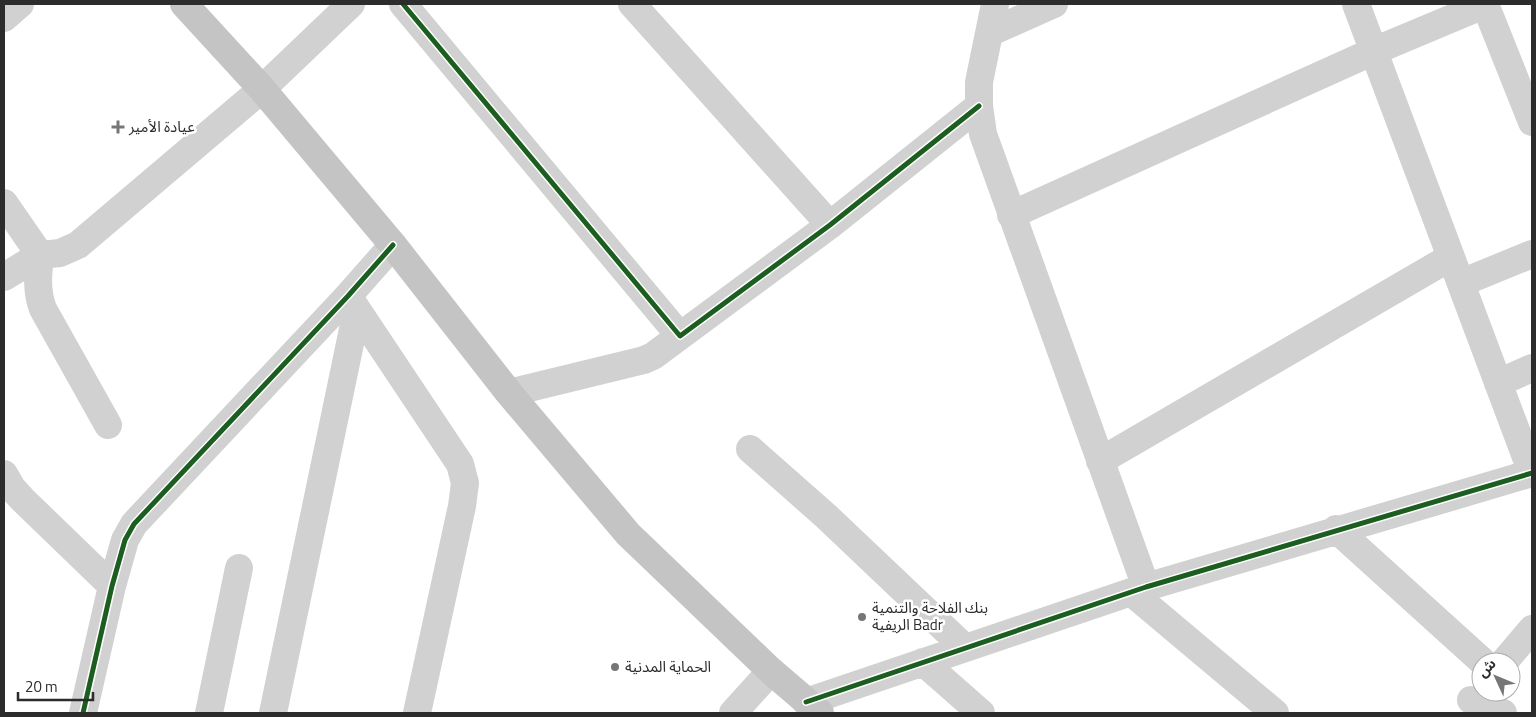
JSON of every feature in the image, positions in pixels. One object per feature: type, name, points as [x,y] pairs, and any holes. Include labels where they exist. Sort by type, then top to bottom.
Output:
[{"type":"main road","points":[[184,4],[262,89],[393,245],[509,393],[628,534],[771,671],[813,707]]},
{"type":"street","points":[[4,18],[20,4]]},
{"type":"street","points":[[4,277],[40,254],[60,253],[78,245],[262,89],[351,4]]},
{"type":"street","points":[[403,4],[680,336]]},
{"type":"street","points":[[632,4],[830,225]]},
{"type":"street","points":[[995,4],[979,82],[982,134],[1100,461],[1138,589],[1275,713]]},
{"type":"street","points":[[990,32],[1054,4]]},
{"type":"street","points":[[813,707],[923,662],[1138,589],[1336,529],[1532,473],[1356,4]]},
{"type":"street","points":[[1011,215],[1374,51],[1486,4],[1532,118]]},
{"type":"street","points":[[509,393],[644,360],[653,356],[830,225],[979,106]]},
{"type":"street","points":[[4,203],[40,254],[37,283],[38,298],[108,424]]},
{"type":"street","points":[[84,713],[112,586],[125,540],[134,524],[353,303],[393,245]]},
{"type":"street","points":[[1461,283],[1532,254]]},
{"type":"street","points":[[1100,461],[1451,257]]},
{"type":"street","points":[[273,713],[353,303]]},
{"type":"street","points":[[353,303],[460,464],[465,483],[462,506],[418,713]]},
{"type":"street","points":[[1498,383],[1532,368]]},
{"type":"street","points":[[750,449],[826,517],[965,648]]},
{"type":"street","points":[[4,474],[22,500],[112,586]]},
{"type":"street","points":[[1336,529],[1471,652]]},
{"type":"street","points":[[209,713],[239,568]]},
{"type":"street","points":[[1512,652],[1532,629]]},
{"type":"street","points":[[923,662],[981,713]]},
{"type":"street","points":[[733,713],[771,671]]},
{"type":"street","points":[[1470,701],[1503,713]]},
{"type":"cycle path","points":[[403,4],[680,336],[830,225],[979,106]]},
{"type":"cycle path","points":[[83,713],[112,586],[125,540],[134,524],[348,296],[393,245]]},
{"type":"cycle path","points":[[806,702],[1146,587],[1532,473]]},
{"type":"place","name":"عيادة الأمير","points":[[118,127]]},
{"type":"place","name":"بنك الفلاحة والتنمية الريفية Badr","points":[[862,617]]},
{"type":"place","name":"الحماية المدنية","points":[[615,667]]}]
